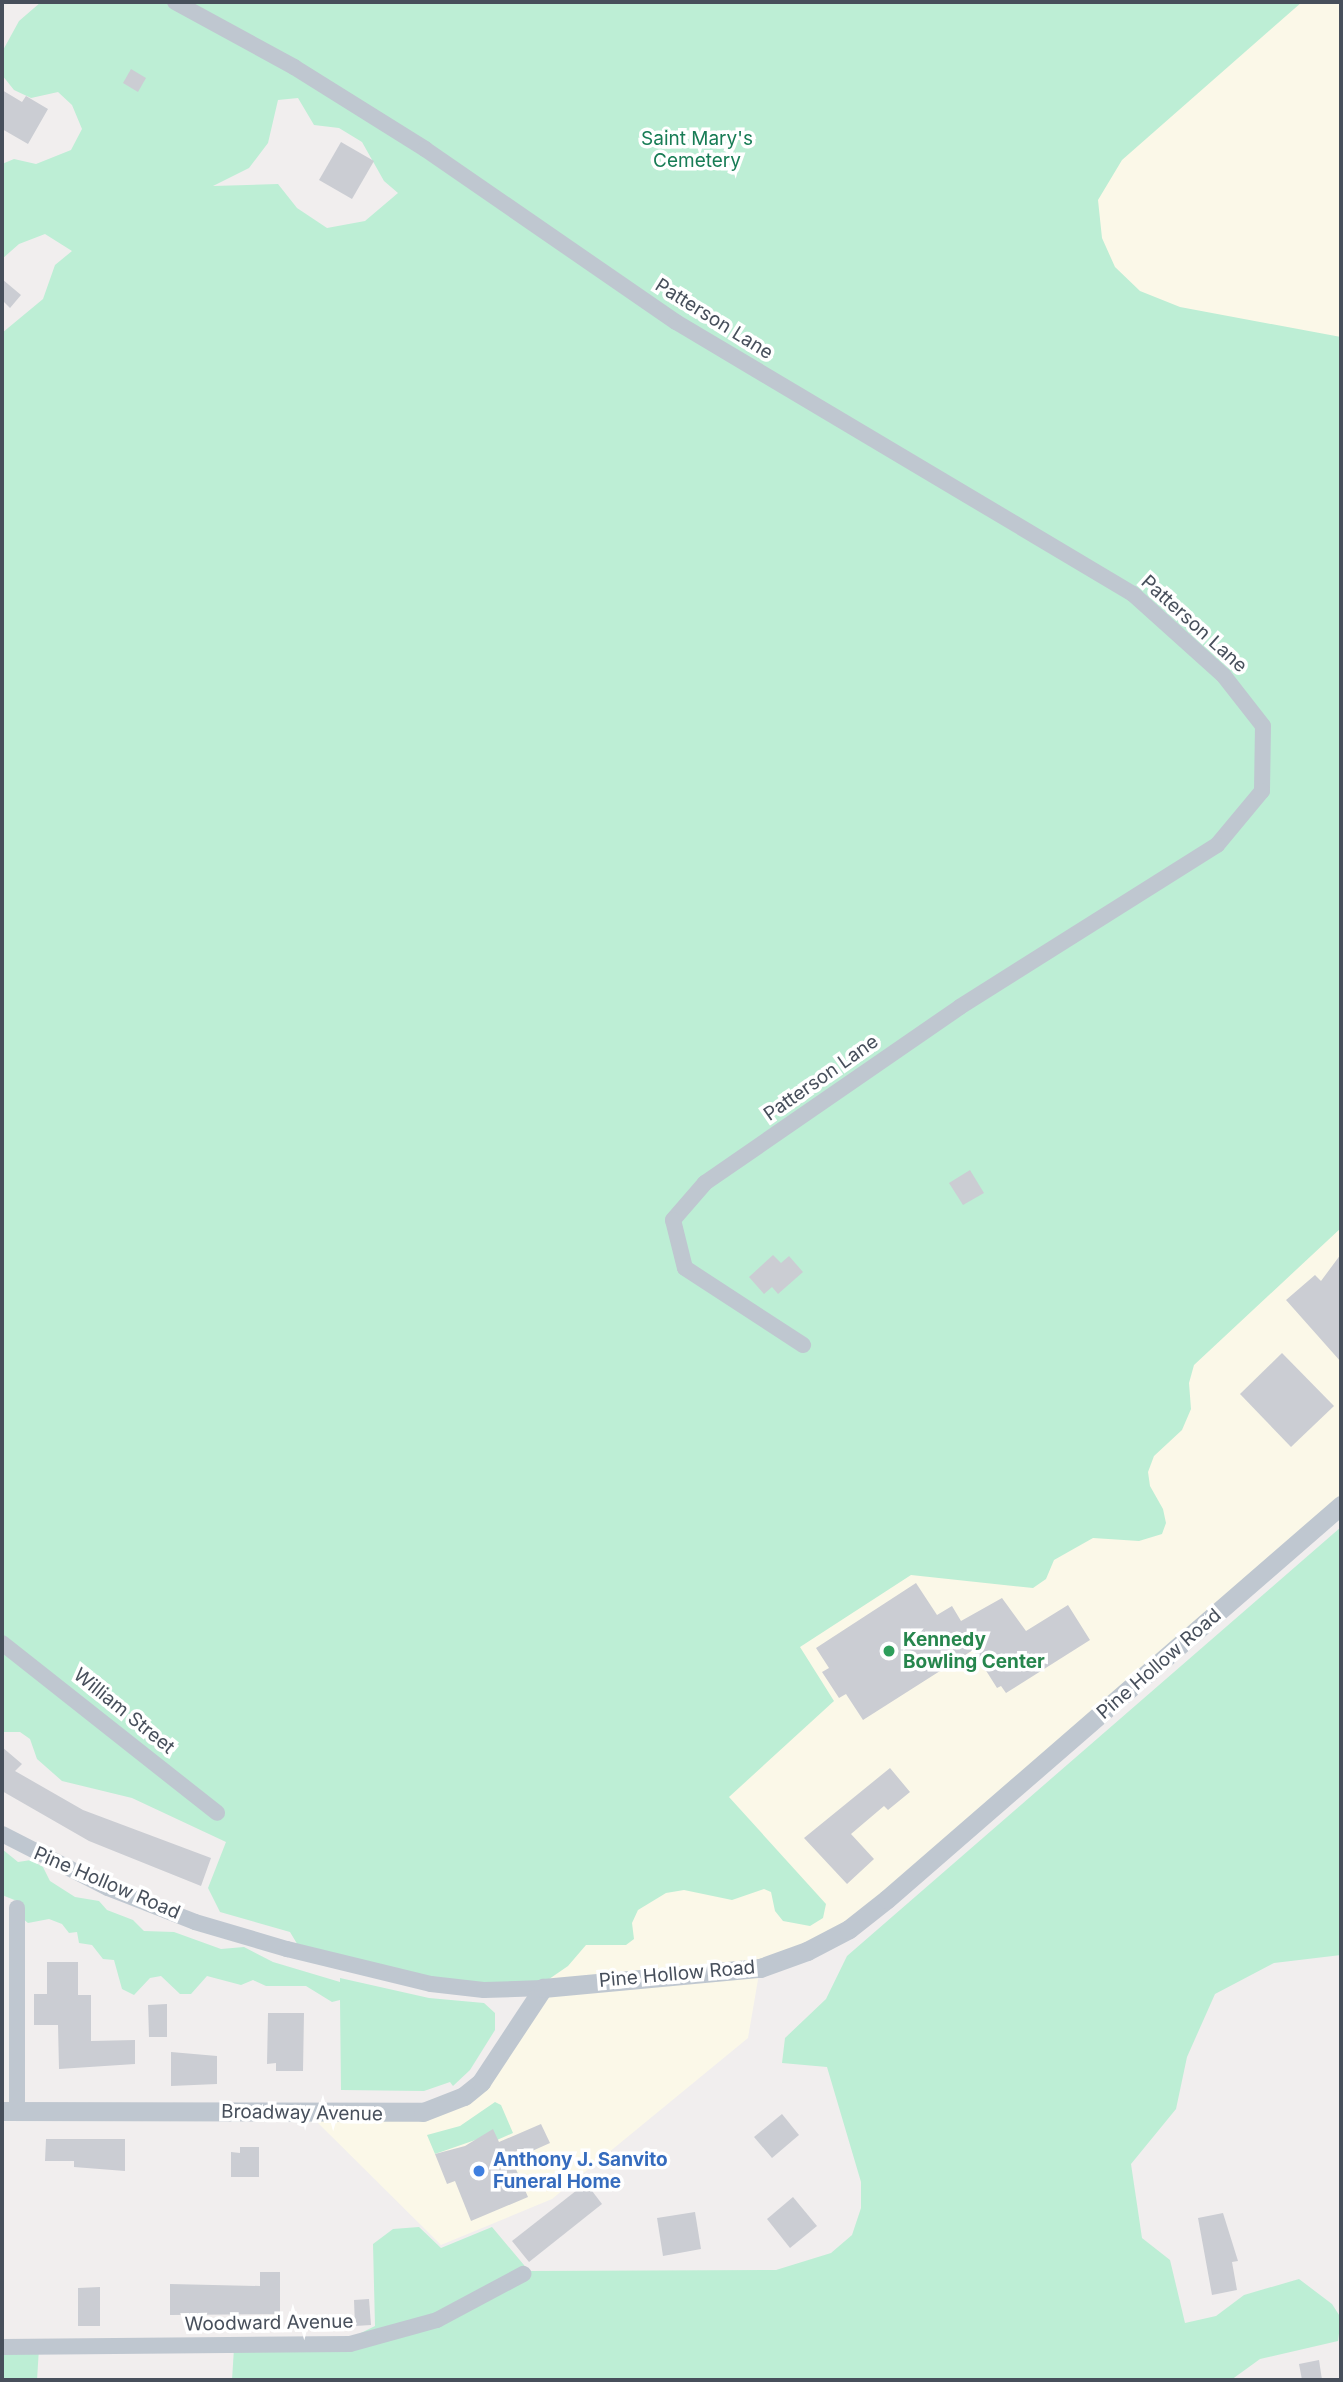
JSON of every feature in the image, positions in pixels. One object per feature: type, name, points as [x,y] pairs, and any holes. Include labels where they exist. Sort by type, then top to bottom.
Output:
[{"type":"street","name":"Patterson Lane","points":[[175,2],[293,67],[425,149],[676,322],[1133,594],[1224,676],[1263,726],[1262,790],[1217,845],[960,1007],[705,1183],[673,1220],[685,1268],[803,1345]]},
{"type":"street","name":"Pine Hollow Road","points":[[2,1834],[108,1888],[195,1922],[287,1949],[430,1984],[484,1990],[760,1968],[807,1951],[849,1929],[1341,1505]]},
{"type":"street","name":"William Street","points":[[2,1643],[217,1813]]},
{"type":"street","points":[[9,2110],[18,1908]]},
{"type":"street","name":"Broadway Avenue","points":[[9,2110],[423,2112],[464,2096],[481,2082],[543,1987]]},
{"type":"street","name":"Woodward Avenue","points":[[2,2347],[350,2344],[437,2319],[523,2274]]},
{"type":"shaded area","points":[[1277,2],[1341,2],[1341,524],[819,407]]},
{"type":"shaded area","points":[[1341,1155],[1341,1505],[887,1899],[760,1968],[748,2038],[552,2199],[441,2245],[309,2114],[397,2114],[464,2096],[543,1988],[544,1862]]},
{"type":"green space","name":"Saint Mary's Cemetery","points":[[41,2],[1302,2],[1122,160],[1098,200],[1102,238],[1115,267],[1140,291],[1180,307],[1341,337],[1341,1228],[1194,1365],[1189,1383],[1191,1409],[1182,1430],[1154,1456],[1148,1472],[1150,1486],[1163,1509],[1166,1523],[1162,1534],[1139,1541],[1093,1538],[1054,1560],[1046,1579],[1033,1588],[911,1575],[800,1647],[834,1701],[729,1797],[826,1904],[823,1918],[810,1926],[783,1921],[775,1911],[771,1892],[764,1889],[732,1900],[684,1890],[666,1893],[638,1910],[632,1923],[634,1939],[626,1945],[586,1945],[568,1966],[539,1986],[431,1982],[299,1947],[290,1932],[220,1912],[208,1888],[226,1842],[132,1798],[62,1781],[37,1759],[30,1739],[20,1732],[2,1732],[2,333],[43,299],[55,265],[72,251],[45,234],[19,244],[2,259],[2,164],[14,159],[36,164],[71,150],[82,129],[72,105],[58,92],[31,98],[14,90],[2,75],[2,52],[19,21]],"holes":[[[298,98],[314,125],[339,128],[362,142],[384,181],[398,193],[365,221],[327,228],[297,208],[278,184],[213,186],[249,168],[268,143],[278,100]]]},
{"type":"green space","points":[[1341,1527],[1341,1955],[1274,1963],[1215,1994],[1187,2057],[1176,2109],[1131,2164],[1142,2238],[1170,2260],[1185,2323],[1216,2316],[1244,2295],[1299,2279],[1332,2304],[1341,2318],[1338,2341],[1260,2359],[1231,2380],[232,2380],[234,2348],[333,2347],[375,2326],[373,2244],[393,2229],[419,2227],[441,2248],[492,2227],[529,2271],[776,2270],[831,2253],[852,2235],[861,2208],[861,2182],[827,2067],[782,2063],[785,2038],[826,1999],[847,1956]]},
{"type":"green space","points":[[2,1849],[18,1862],[31,1860],[43,1867],[50,1881],[75,1897],[99,1901],[107,1910],[133,1920],[144,1931],[174,1932],[221,1949],[244,1947],[273,1962],[340,1982],[340,1978],[429,1998],[484,2003],[495,2013],[495,2030],[470,2070],[453,2086],[450,2082],[424,2091],[341,2090],[340,2000],[332,2002],[306,1986],[266,1986],[253,1980],[241,1985],[207,1976],[191,1994],[180,1994],[161,1976],[150,1978],[134,1995],[122,1989],[114,1960],[103,1959],[92,1945],[79,1943],[77,1932],[69,1933],[62,1924],[49,1919],[28,1923],[22,1918],[17,1901],[2,1895]]},
{"type":"green space","points":[[495,2102],[501,2105],[513,2133],[497,2140],[481,2138],[435,2154],[427,2135],[460,2126]]},
{"type":"green space","points":[[39,2348],[37,2380],[2,2380],[2,2349]]},
{"type":"building","points":[[131,69],[146,78],[138,92],[123,83]]},
{"type":"building","points":[[2,90],[22,102],[26,96],[48,109],[28,144],[2,129]]},
{"type":"building","points":[[341,142],[374,161],[352,199],[319,180]]},
{"type":"building","points":[[2,279],[21,295],[10,308],[2,300]]},
{"type":"building","points":[[970,1170],[984,1193],[963,1205],[949,1183]]},
{"type":"building","points":[[1341,1254],[1341,1362],[1286,1300],[1315,1275],[1321,1281]]},
{"type":"building","points":[[773,1255],[781,1263],[789,1256],[803,1272],[778,1294],[772,1287],[764,1294],[749,1277]]},
{"type":"building","points":[[1282,1353],[1334,1406],[1291,1447],[1240,1394]]},
{"type":"building","points":[[916,1583],[937,1615],[952,1606],[961,1621],[1002,1598],[1026,1631],[1068,1605],[1090,1640],[1006,1693],[1001,1686],[997,1688],[973,1650],[863,1720],[846,1694],[839,1698],[822,1672],[829,1668],[816,1648]]},
{"type":"building","points":[[2,1747],[22,1764],[15,1771],[83,1810],[211,1858],[201,1886],[89,1841],[2,1791]]},
{"type":"building","points":[[890,1768],[910,1792],[888,1810],[884,1806],[851,1834],[874,1859],[847,1884],[804,1838]]},
{"type":"building","points":[[47,1962],[78,1962],[78,1995],[91,1995],[91,2041],[135,2040],[135,2064],[59,2069],[58,2025],[34,2025],[34,1994],[47,1994]]},
{"type":"building","points":[[167,2004],[167,2037],[149,2037],[148,2005]]},
{"type":"building","points":[[268,2013],[304,2013],[303,2071],[276,2071],[276,2063],[267,2064]]},
{"type":"building","points":[[171,2052],[217,2056],[217,2084],[171,2086]]},
{"type":"building","points":[[782,2114],[799,2135],[772,2158],[754,2137]]},
{"type":"building","name":"Anthony J. Sanvito Funeral Home","points":[[541,2124],[550,2143],[512,2160],[528,2197],[471,2221],[455,2181],[447,2184],[435,2154],[465,2146],[493,2129],[499,2142]]},
{"type":"building","points":[[46,2139],[125,2139],[125,2171],[74,2167],[74,2161],[45,2161]]},
{"type":"building","points":[[240,2147],[259,2147],[259,2177],[231,2177],[231,2152],[240,2153]]},
{"type":"building","points":[[586,2183],[602,2204],[529,2262],[512,2241]]},
{"type":"building","points":[[793,2197],[817,2226],[790,2248],[767,2219]]},
{"type":"building","points":[[695,2212],[701,2249],[663,2256],[657,2218]]},
{"type":"building","points":[[1223,2213],[1238,2261],[1232,2262],[1237,2290],[1212,2295],[1198,2218]]},
{"type":"building","points":[[260,2272],[280,2272],[280,2314],[170,2315],[170,2284],[260,2286]]},
{"type":"building","points":[[100,2287],[100,2326],[78,2326],[78,2288]]},
{"type":"building","points":[[369,2299],[371,2325],[355,2326],[354,2300]]},
{"type":"building","points":[[1319,2360],[1322,2380],[1302,2380],[1299,2364]]},
{"type":"place","name":"Kennedy Bowling Center","points":[[889,1651]]},
{"type":"place","name":"Anthony J. Sanvito Funeral Home","points":[[479,2171]]}]
